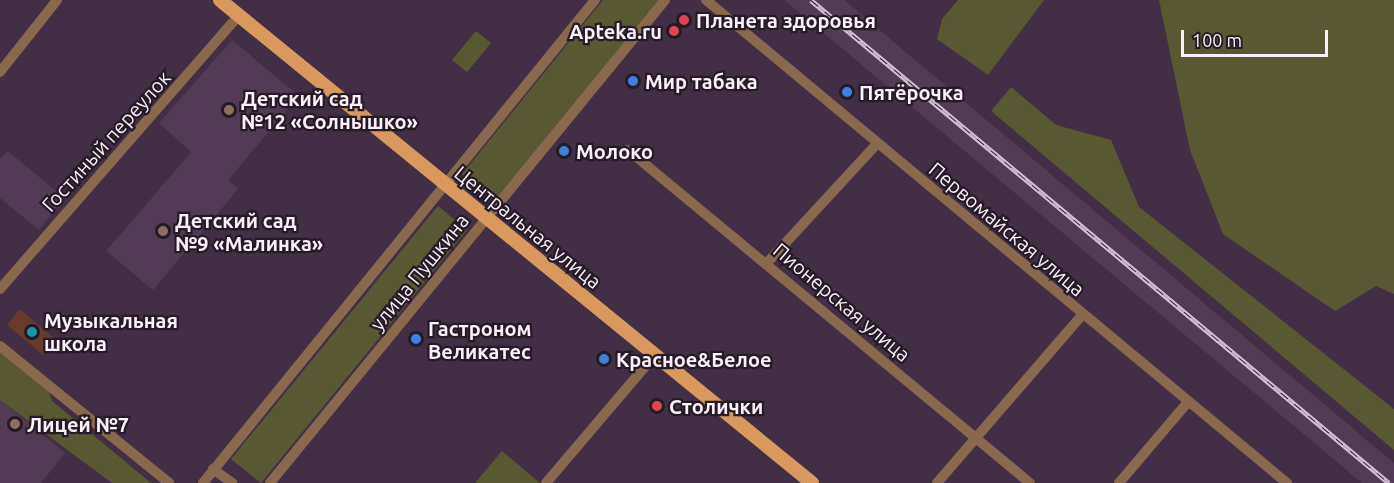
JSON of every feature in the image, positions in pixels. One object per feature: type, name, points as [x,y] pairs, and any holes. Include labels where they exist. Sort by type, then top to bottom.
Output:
[{"type":"main road","name":"Центральная улица","points":[[220,0],[812,483]]},
{"type":"street","points":[[0,72],[57,0]]},
{"type":"street","name":"улица Пушкина","points":[[213,469],[595,0]]},
{"type":"street","name":"улица Пушкина","points":[[270,483],[664,0]]},
{"type":"street","name":"Первомайская улица","points":[[705,0],[1187,403],[1287,483]]},
{"type":"street","name":"Гостиный переулок","points":[[0,289],[239,15]]},
{"type":"street","points":[[767,263],[877,144]]},
{"type":"street","name":"Пионерская улица","points":[[628,150],[1030,483]]},
{"type":"street","points":[[937,483],[1082,315]]},
{"type":"street","points":[[0,346],[169,483]]},
{"type":"street","points":[[546,483],[654,356]]},
{"type":"street","points":[[1119,483],[1187,403]]},
{"type":"street","points":[[203,483],[213,469],[232,483]]},
{"type":"shaded area","points":[[784,0],[844,0],[1394,463],[1394,483],[1362,483]]},
{"type":"shaded area","points":[[232,40],[299,96],[228,180],[238,189],[153,290],[106,251],[191,152],[159,123]]},
{"type":"shaded area","points":[[8,151],[64,198],[39,230],[0,198],[0,159]]},
{"type":"shaded area","name":"Лицей №7","points":[[0,400],[65,453],[41,483],[0,483]]},
{"type":"green space","points":[[603,0],[662,0],[495,202],[462,174]]},
{"type":"green space","points":[[958,0],[1044,0],[988,75],[937,39],[942,19]]},
{"type":"green space","points":[[1159,0],[1394,0],[1394,294],[1376,286],[1335,311],[1223,234],[1190,150]]},
{"type":"green space","points":[[476,31],[491,43],[467,72],[452,60]]},
{"type":"green space","points":[[1011,87],[1056,125],[1111,140],[1139,207],[1394,409],[1394,450],[991,111]]},
{"type":"green space","points":[[438,206],[467,230],[261,483],[231,459]]},
{"type":"green space","points":[[0,350],[48,389],[52,401],[151,483],[112,483],[0,400]]},
{"type":"green space","points":[[502,451],[540,483],[475,483]]},
{"type":"building","name":"Музыкальная школа","points":[[20,309],[56,340],[43,355],[7,325]]},
{"type":"railway","points":[[811,0],[1389,483]]},
{"type":"place","name":"Планета здоровья","points":[[684,20]]},
{"type":"place","name":"Apteka.ru","points":[[674,31]]},
{"type":"place","name":"Мир табака","points":[[633,81]]},
{"type":"place","name":"Пятёрочка","points":[[847,92]]},
{"type":"place","name":"Детский сад №12 «Солнышко»","points":[[229,110]]},
{"type":"place","name":"Moлоко","points":[[564,151]]},
{"type":"place","name":"Детский сад №9 «Малинка»","points":[[163,231]]},
{"type":"place","name":"Музыкальная школа","points":[[32,332]]},
{"type":"place","name":"Гастроном Великатес","points":[[416,339]]},
{"type":"place","name":"Красное&Белое","points":[[604,359]]},
{"type":"place","name":"Столички","points":[[657,406]]},
{"type":"place","name":"Лицей №7","points":[[15,424]]}]
